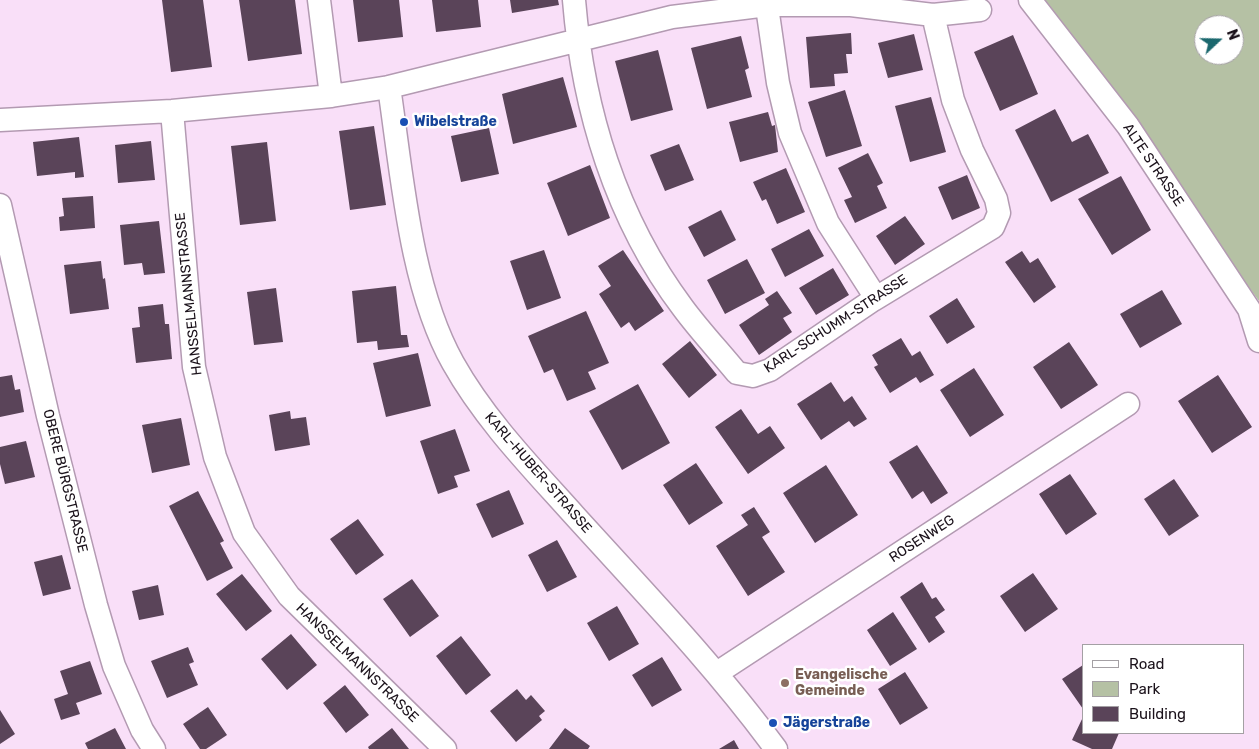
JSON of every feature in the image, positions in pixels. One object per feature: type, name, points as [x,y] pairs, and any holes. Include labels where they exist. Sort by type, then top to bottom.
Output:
[{"type":"street","points":[[319,0],[331,96]]},
{"type":"street","name":"KARL-SCHUMM-STRASSE","points":[[574,0],[577,41],[596,132],[615,189],[651,260],[683,308],[737,373],[752,376],[770,370],[876,298],[993,227],[999,213],[996,199],[972,150],[953,100],[933,15]]},
{"type":"street","name":"ALTE STRASSE","points":[[1030,0],[1128,126],[1248,309],[1259,341]]},
{"type":"street","points":[[766,2],[778,83],[790,133],[828,223],[876,298]]},
{"type":"street","points":[[0,120],[172,111],[331,96],[389,87],[672,16],[766,2],[851,5],[933,15],[980,10]]},
{"type":"street","name":"KARL-HUBER-STRASSE","points":[[389,87],[412,239],[428,304],[452,363],[488,418],[717,673],[776,749]]},
{"type":"street","name":"HANSSELMANNSTRASSE","points":[[172,111],[194,367],[215,457],[244,533],[289,596],[445,749]]},
{"type":"street","name":"OBERE BÜRGSTRASSE","points":[[0,205],[48,416],[96,605],[114,666],[142,730],[154,749]]},
{"type":"street","name":"ROSENWEG","points":[[717,673],[1128,404]]},
{"type":"green space","points":[[1037,0],[1259,0],[1259,301]]},
{"type":"green space","points":[[1259,301],[1259,341],[1249,309]]},
{"type":"building","points":[[162,0],[203,0],[212,67],[171,72]]},
{"type":"building","points":[[239,0],[295,0],[302,54],[248,61]]},
{"type":"building","points":[[353,0],[399,0],[403,37],[358,42]]},
{"type":"building","points":[[432,0],[478,0],[481,27],[436,32]]},
{"type":"building","points":[[510,0],[558,0],[559,5],[512,13]]},
{"type":"building","points":[[851,33],[852,54],[846,54],[848,73],[834,74],[835,86],[810,88],[806,37]]},
{"type":"building","points":[[914,34],[923,70],[888,78],[878,43]]},
{"type":"building","points":[[1013,35],[1038,94],[1000,111],[974,52]]},
{"type":"building","points":[[741,36],[749,68],[745,70],[752,97],[707,109],[691,48]]},
{"type":"building","points":[[658,50],[673,110],[631,121],[615,61]]},
{"type":"building","points":[[563,77],[577,127],[513,144],[502,94]]},
{"type":"building","points":[[845,90],[862,146],[826,157],[808,102]]},
{"type":"building","points":[[931,97],[946,152],[910,162],[895,106]]},
{"type":"building","points":[[1055,109],[1072,142],[1088,134],[1109,173],[1051,202],[1015,130]]},
{"type":"building","points":[[768,112],[772,126],[775,125],[778,152],[740,162],[729,122]]},
{"type":"building","points":[[374,126],[386,205],[350,210],[339,131]]},
{"type":"building","points":[[489,128],[499,174],[461,182],[451,136]]},
{"type":"building","points":[[79,137],[84,177],[75,178],[75,172],[37,176],[33,142]]},
{"type":"building","points":[[151,141],[155,180],[118,183],[115,145]]},
{"type":"building","points":[[267,142],[276,221],[240,225],[231,146]]},
{"type":"building","points":[[679,144],[694,180],[665,191],[650,155]]},
{"type":"building","points":[[868,153],[883,183],[877,186],[887,208],[855,223],[844,200],[852,197],[838,168]]},
{"type":"building","points":[[590,165],[610,218],[568,236],[547,183]]},
{"type":"building","points":[[786,168],[805,212],[777,224],[766,199],[762,201],[753,182]]},
{"type":"building","points":[[967,175],[980,208],[952,220],[938,187]]},
{"type":"building","points":[[1121,176],[1151,230],[1112,255],[1078,199]]},
{"type":"building","points":[[93,196],[95,228],[60,231],[59,217],[64,216],[62,198]]},
{"type":"building","points":[[721,210],[736,240],[704,257],[688,227]]},
{"type":"building","points":[[905,216],[925,244],[895,265],[876,236]]},
{"type":"building","points":[[159,221],[165,273],[144,275],[142,263],[124,265],[120,225]]},
{"type":"building","points":[[809,229],[824,256],[785,277],[771,249]]},
{"type":"building","points":[[544,250],[561,298],[527,310],[510,261]]},
{"type":"building","points":[[623,250],[664,311],[635,331],[629,322],[621,328],[599,294],[611,286],[598,266]]},
{"type":"building","points":[[1022,251],[1030,263],[1038,258],[1056,287],[1034,303],[1005,262]]},
{"type":"building","points":[[747,259],[765,293],[725,314],[707,280]]},
{"type":"building","points":[[101,261],[109,309],[70,314],[64,265]]},
{"type":"building","points":[[833,268],[849,295],[816,315],[799,288]]},
{"type":"building","points":[[396,286],[401,335],[407,335],[409,347],[378,350],[377,341],[357,343],[352,291]]},
{"type":"building","points":[[276,288],[283,342],[254,345],[247,292]]},
{"type":"building","points":[[1162,290],[1182,324],[1140,348],[1120,314]]},
{"type":"building","points":[[777,291],[792,313],[783,318],[792,332],[759,355],[739,325],[769,305],[765,299]]},
{"type":"building","points":[[957,298],[975,327],[947,344],[929,316]]},
{"type":"building","points":[[163,304],[165,324],[169,324],[172,359],[136,363],[132,328],[140,327],[138,307]]},
{"type":"building","points":[[586,311],[609,363],[588,372],[596,389],[567,401],[553,369],[544,373],[528,336]]},
{"type":"building","points":[[901,338],[912,356],[920,351],[934,375],[920,383],[916,377],[890,393],[874,367],[878,365],[872,355]]},
{"type":"building","points":[[690,341],[717,375],[689,398],[662,364]]},
{"type":"building","points":[[1069,342],[1098,385],[1061,409],[1033,367]]},
{"type":"building","points":[[418,353],[431,406],[386,417],[373,363]]},
{"type":"building","points":[[974,368],[1004,415],[970,437],[940,390]]},
{"type":"building","points":[[12,375],[15,390],[20,389],[24,412],[0,417],[0,377]]},
{"type":"building","points":[[1218,375],[1252,427],[1212,453],[1178,401]]},
{"type":"building","points":[[831,382],[844,402],[852,396],[867,419],[854,427],[849,421],[821,440],[797,404]]},
{"type":"building","points":[[638,384],[670,443],[622,470],[589,411]]},
{"type":"building","points":[[741,409],[758,434],[770,426],[785,448],[748,474],[715,427]]},
{"type":"building","points":[[290,411],[291,419],[306,417],[310,445],[275,451],[269,415]]},
{"type":"building","points":[[181,418],[190,465],[152,473],[142,425]]},
{"type":"building","points":[[455,429],[470,471],[454,476],[458,487],[438,494],[420,441]]},
{"type":"building","points":[[26,441],[35,477],[5,484],[0,464],[0,447]]},
{"type":"building","points":[[917,445],[948,493],[931,504],[923,491],[912,499],[889,462]]},
{"type":"building","points":[[696,463],[723,503],[689,525],[663,485]]},
{"type":"building","points":[[826,465],[858,515],[815,543],[783,493]]},
{"type":"building","points":[[1070,474],[1097,514],[1066,535],[1039,494]]},
{"type":"building","points":[[1174,479],[1199,516],[1169,536],[1144,499]]},
{"type":"building","points":[[509,490],[524,524],[492,538],[476,504]]},
{"type":"building","points":[[198,491],[224,541],[220,543],[233,568],[207,581],[169,506]]},
{"type":"building","points":[[754,507],[770,532],[762,537],[785,572],[748,596],[716,546],[748,525],[741,515]]},
{"type":"building","points":[[358,519],[384,555],[356,575],[330,539]]},
{"type":"building","points":[[557,540],[577,577],[547,592],[528,555]]},
{"type":"building","points":[[62,555],[71,589],[43,596],[34,562]]},
{"type":"building","points":[[1033,573],[1058,609],[1025,632],[1000,596]]},
{"type":"building","points":[[242,574],[272,611],[246,631],[216,594]]},
{"type":"building","points":[[412,579],[439,616],[410,637],[383,599]]},
{"type":"building","points":[[922,582],[932,599],[936,597],[945,610],[935,617],[945,632],[929,643],[900,597]]},
{"type":"building","points":[[158,585],[164,615],[139,620],[132,591]]},
{"type":"building","points":[[617,606],[639,644],[609,661],[587,623]]},
{"type":"building","points":[[893,612],[917,649],[890,666],[867,630]]},
{"type":"building","points":[[291,634],[317,665],[287,690],[261,659]]},
{"type":"building","points":[[461,636],[491,675],[466,695],[436,656]]},
{"type":"building","points":[[188,647],[194,662],[189,664],[198,685],[167,698],[151,661]]},
{"type":"building","points":[[662,657],[682,690],[652,707],[632,675]]},
{"type":"building","points":[[90,661],[102,694],[76,703],[80,714],[61,720],[54,699],[68,694],[60,671]]},
{"type":"building","points":[[1082,666],[1082,708],[1062,679]]},
{"type":"building","points":[[905,672],[928,708],[900,725],[878,689]]},
{"type":"building","points":[[345,685],[369,715],[346,733],[323,703]]},
{"type":"building","points":[[517,689],[526,700],[531,695],[545,711],[539,716],[542,720],[516,742],[490,711]]},
{"type":"building","points":[[208,707],[227,735],[206,749],[200,749],[183,724]]},
{"type":"building","points":[[0,710],[15,734],[0,744]]},
{"type":"building","points":[[1082,719],[1082,734],[1119,734],[1112,749],[1092,749],[1072,740]]},
{"type":"building","points":[[115,728],[126,749],[88,749],[85,743]]},
{"type":"building","points":[[392,728],[409,749],[369,749],[368,747]]},
{"type":"building","points":[[565,728],[590,746],[588,749],[549,749]]},
{"type":"building","points":[[734,740],[739,749],[719,749]]},
{"type":"place","name":"Wibelstraße","points":[[404,122]]},
{"type":"place","name":"Evangelische Gemeinde","points":[[785,683]]},
{"type":"place","name":"Jägerstraße","points":[[773,723]]}]
